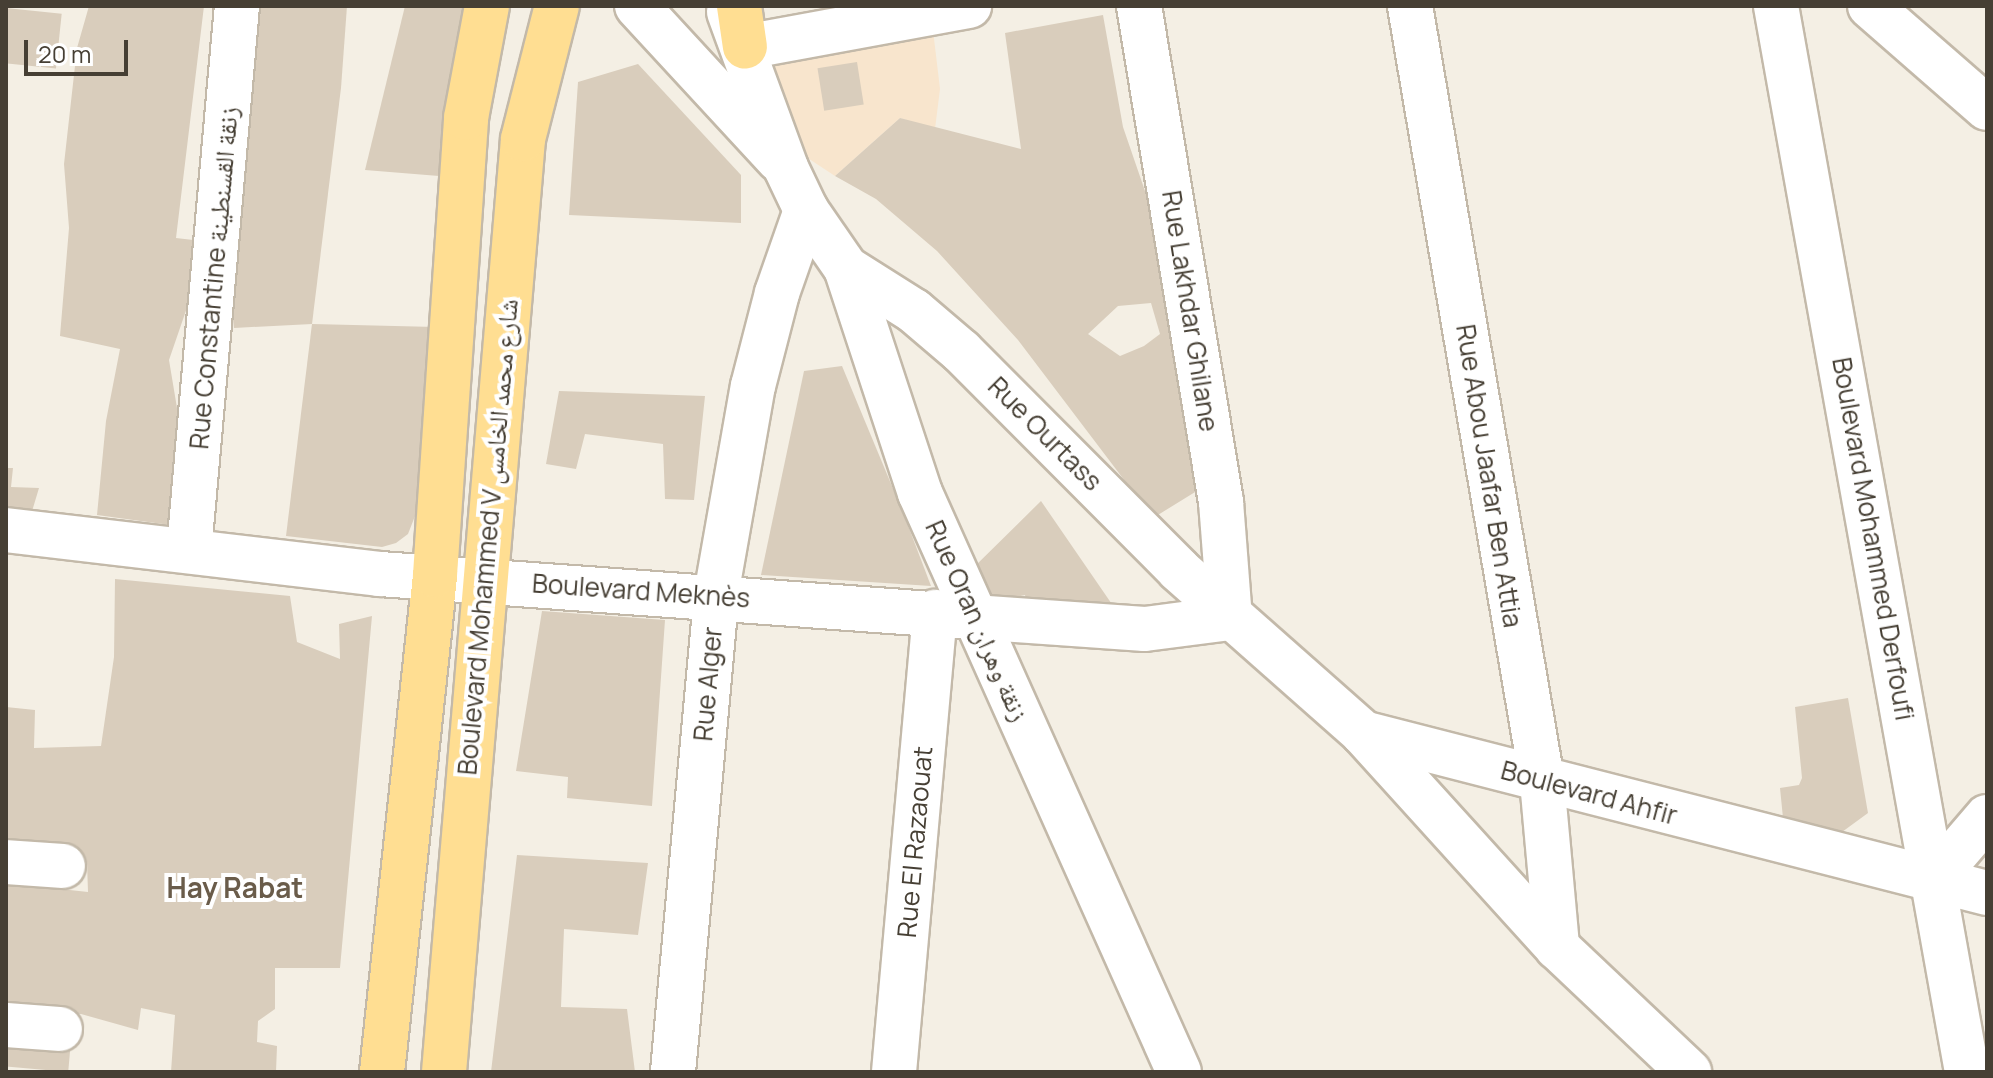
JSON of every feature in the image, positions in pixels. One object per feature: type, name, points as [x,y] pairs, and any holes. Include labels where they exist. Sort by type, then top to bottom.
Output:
[{"type":"main road","name":"Boulevard Mohammed V شارع محمد الخامس","points":[[382,1072],[435,575],[466,118],[487,6]]},
{"type":"main road","name":"Boulevard Mohammed V شارع محمد الخامس","points":[[444,1072],[523,139],[565,12]]},
{"type":"street","name":"Rue Constantine زنقة القسنطينة","points":[[189,550],[237,6]]},
{"type":"street","points":[[637,6],[786,168]]},
{"type":"street","points":[[726,6],[742,27],[786,168]]},
{"type":"street","points":[[742,27],[969,6]]},
{"type":"street","name":"Rue Lakhdar Ghilane","points":[[1139,6],[1221,502],[1230,618]]},
{"type":"street","name":"Rue Abou Jaafar Ben Attia","points":[[1410,6],[1542,781],[1557,947]]},
{"type":"street","name":"Boulevard Mohammed Derfoufi","points":[[1776,6],[1967,1072]]},
{"type":"street","points":[[1870,6],[1987,108]]},
{"type":"street","name":"Rue Oran زنقة وهران","points":[[786,168],[806,210],[846,268],[920,493],[954,615],[1179,1072]]},
{"type":"street","name":"Rue Alger","points":[[673,1072],[716,595],[753,386],[777,293],[806,210]]},
{"type":"street","name":"Rue Ourtass","points":[[846,268],[914,311],[961,351],[1230,618]]},
{"type":"street","name":"Boulevard Meknès","points":[[6,530],[380,574],[435,575],[716,595],[1145,629],[1230,618]]},
{"type":"street","name":"Rue El Razaouat","points":[[894,1072],[954,615]]},
{"type":"street","name":"Boulevard Ahfir","points":[[1230,618],[1363,733],[1987,893]]},
{"type":"street","points":[[1363,733],[1557,947],[1689,1072]]},
{"type":"street","points":[[1933,880],[1987,817]]},
{"type":"street","points":[[6,862],[63,866]]},
{"type":"street","points":[[6,1025],[60,1029]]},
{"type":"shaded area","points":[[933,30],[940,89],[935,129],[900,118],[835,176],[785,143],[767,63]]},
{"type":"building","points":[[89,6],[204,6],[176,238],[202,241],[191,296],[169,360],[181,432],[170,525],[97,515],[106,421],[120,349],[60,336],[69,228],[64,164],[77,48]]},
{"type":"building","points":[[261,6],[347,6],[341,88],[312,324],[234,328],[231,301]]},
{"type":"building","points":[[405,6],[469,6],[439,176],[365,170]]},
{"type":"building","points":[[6,8],[62,14],[56,69],[6,63]]},
{"type":"building","points":[[1103,15],[1123,127],[1168,258],[1200,489],[1153,518],[1018,340],[937,251],[876,199],[835,176],[900,118],[1021,149],[1005,33]],"holes":[[[1151,303],[1160,334],[1144,346],[1120,356],[1088,334],[1118,306]]]},
{"type":"building","points":[[857,62],[864,104],[824,111],[817,68]]},
{"type":"building","points":[[638,64],[741,175],[741,223],[569,215],[578,82]]},
{"type":"building","points":[[312,324],[436,327],[415,516],[408,534],[396,543],[382,547],[286,536]]},
{"type":"building","points":[[842,366],[931,586],[761,575],[804,371]]},
{"type":"building","points":[[559,391],[705,396],[694,500],[665,499],[663,444],[585,434],[576,469],[546,464]]},
{"type":"building","points":[[6,468],[13,468],[11,487],[39,488],[30,518],[6,515]]},
{"type":"building","points":[[1041,501],[1118,613],[1028,608],[1025,595],[982,604],[971,570]]},
{"type":"building","points":[[115,579],[290,596],[297,642],[340,659],[339,624],[372,616],[340,968],[275,968],[275,1009],[258,1021],[257,1042],[277,1046],[276,1072],[171,1072],[175,1015],[141,1008],[138,1030],[81,1014],[6,1010],[6,883],[88,892],[87,863],[6,850],[6,707],[35,710],[34,748],[101,746],[114,657]]},
{"type":"building","points":[[542,611],[665,620],[652,806],[567,798],[568,777],[516,771]]},
{"type":"building","points":[[1848,698],[1868,813],[1842,832],[1783,818],[1780,788],[1799,785],[1802,778],[1795,707]]},
{"type":"building","points":[[517,855],[648,863],[638,935],[564,929],[561,1007],[627,1009],[635,1072],[491,1072]]},
{"type":"building","points":[[6,1034],[71,1040],[68,1072],[6,1066]]},
{"type":"district","name":"Hay Rabat","points":[[235,887]]}]
